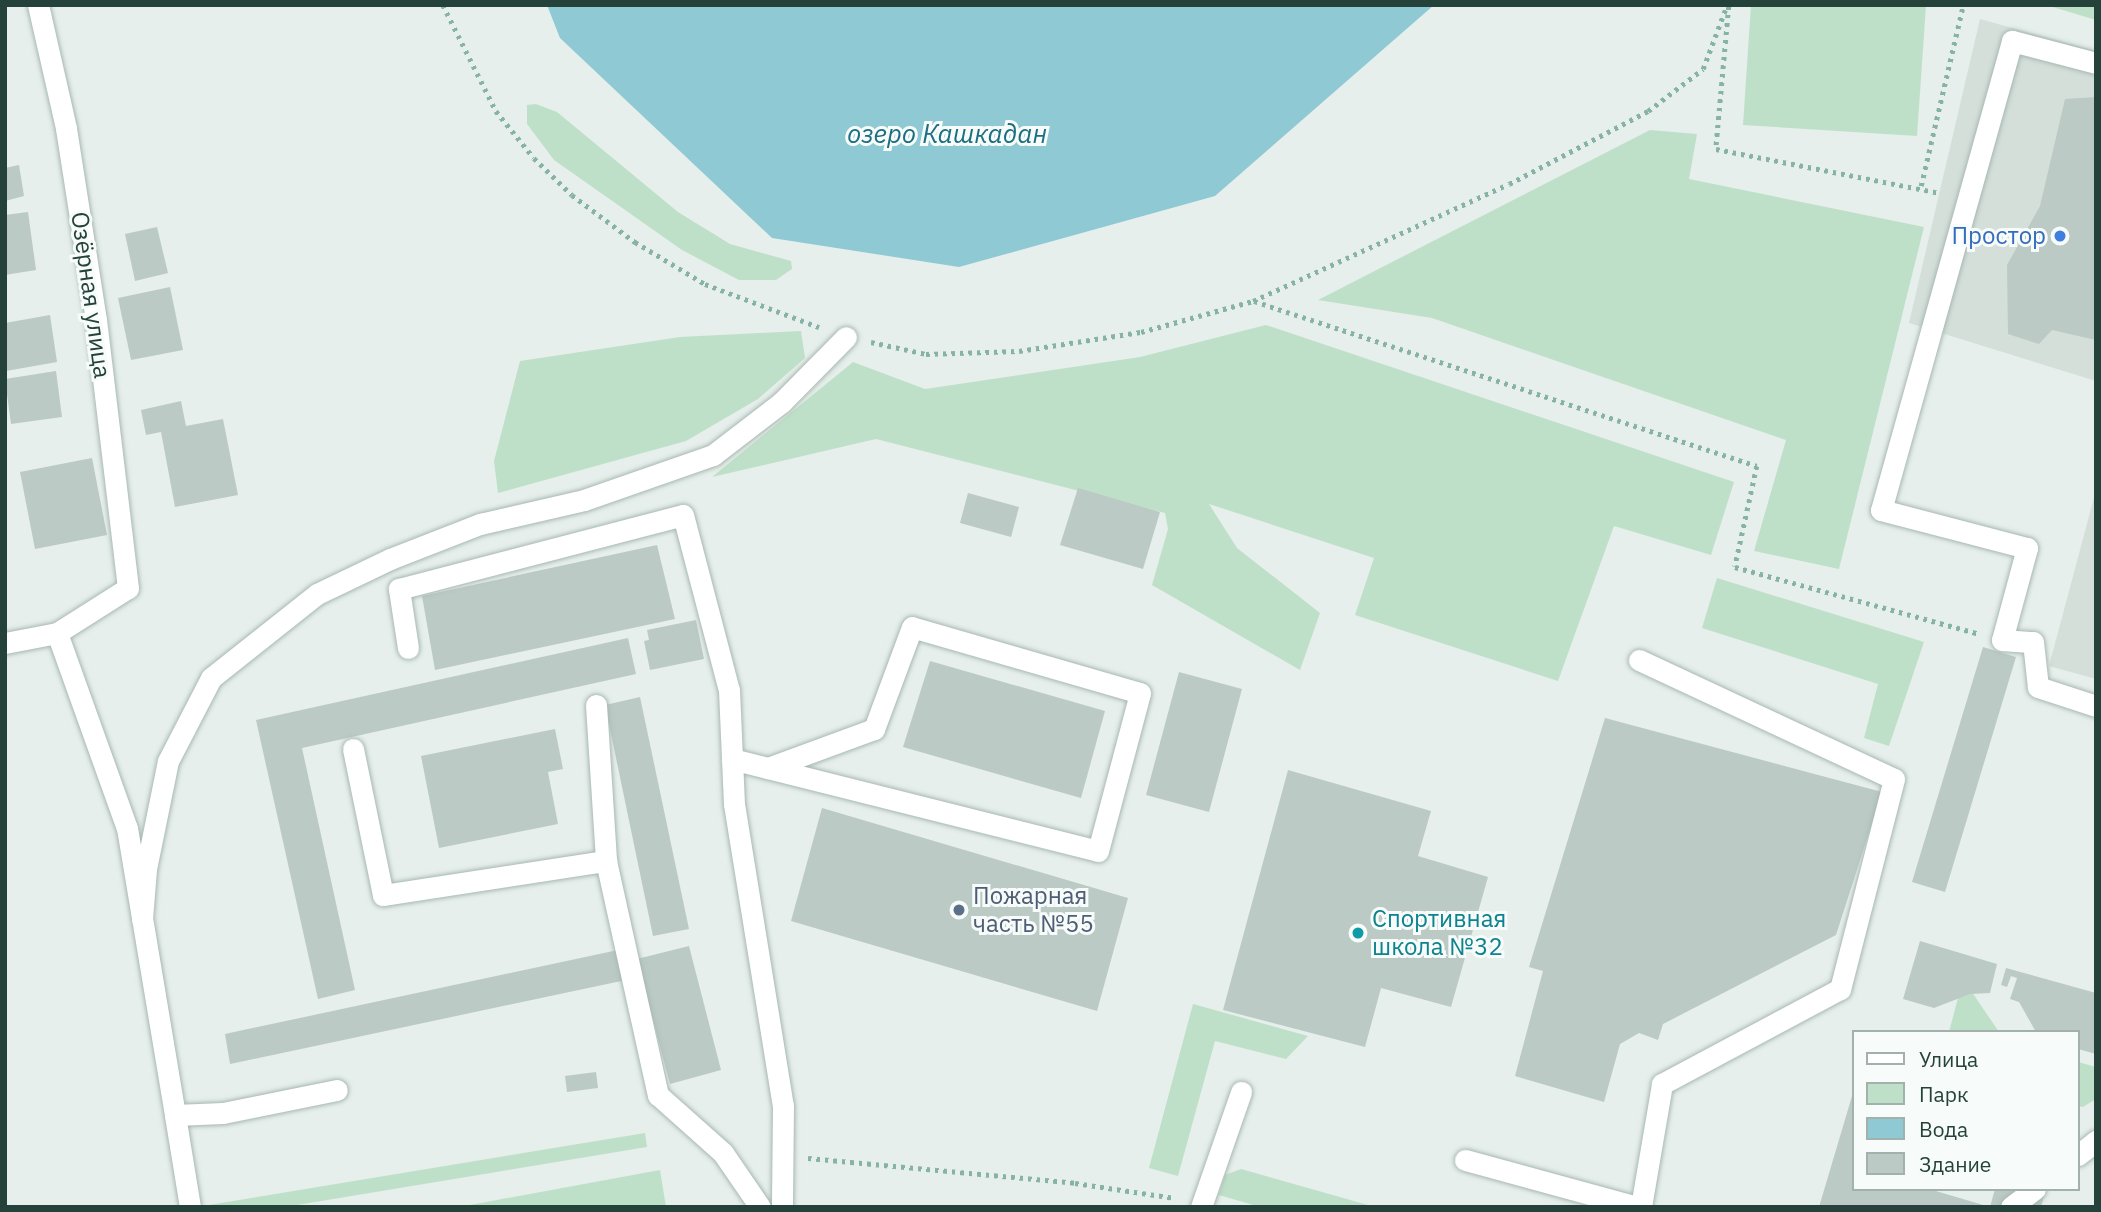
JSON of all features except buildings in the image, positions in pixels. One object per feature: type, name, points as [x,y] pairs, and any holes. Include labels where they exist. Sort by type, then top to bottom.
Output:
[{"type":"street","name":"Озёрная улица","points":[[38,5],[66,128],[88,265],[128,588],[57,633]]},
{"type":"street","points":[[2096,63],[2011,41],[1881,510],[2027,548],[2002,640],[2033,642],[2038,687],[2096,706]]},
{"type":"street","points":[[142,919],[146,869],[168,761],[211,678],[317,594],[390,559],[480,524],[584,500],[713,455],[782,402],[846,337]]},
{"type":"street","points":[[408,648],[399,589],[683,515],[729,690],[734,804],[783,1106],[782,1207]]},
{"type":"street","points":[[732,759],[768,768],[1098,850],[1140,693],[912,627],[874,729],[768,768]]},
{"type":"street","points":[[5,643],[57,633],[127,828],[190,1207]]},
{"type":"street","points":[[1465,1160],[1639,1207],[1662,1084],[1840,989],[1894,779],[1639,660]]},
{"type":"street","points":[[596,705],[606,861],[658,1095],[723,1153],[760,1207]]},
{"type":"street","points":[[353,749],[383,895],[606,861]]},
{"type":"street","points":[[175,1115],[223,1114],[337,1090]]},
{"type":"street","points":[[1202,1205],[1241,1091]]},
{"type":"street","points":[[2080,1153],[2096,1141]]},
{"type":"street","points":[[2011,1207],[2032,1191]]},
{"type":"path","points":[[443,5],[496,111],[534,158],[572,195],[635,242],[705,284],[846,337],[926,354],[1019,351],[1141,332],[1253,301],[1509,184],[1648,111],[1703,69],[1728,5]]},
{"type":"path","points":[[1728,5],[1716,149],[1921,186],[1963,5]]},
{"type":"path","points":[[1253,301],[1757,466],[1735,567],[2002,640]]},
{"type":"path","points":[[782,1155],[1075,1183],[1202,1205]]},
{"type":"shaded area","points":[[1980,19],[2096,51],[2096,381],[1909,323]]},
{"type":"shaded area","points":[[2096,490],[2096,679],[2049,666]]},
{"type":"green space","points":[[1751,5],[1926,5],[1917,136],[1743,125]]},
{"type":"green space","points":[[2046,5],[2096,5],[2096,20]]},
{"type":"green space","points":[[536,104],[557,112],[678,212],[730,244],[791,261],[792,269],[776,280],[739,280],[682,250],[554,160],[527,124],[527,105]]},
{"type":"green space","points":[[1650,130],[1697,134],[1689,179],[1924,227],[1839,569],[1754,551],[1786,440],[1432,318],[1318,300]]},
{"type":"green space","points":[[1266,325],[1734,482],[1711,555],[1614,526],[1558,681],[1355,615],[1374,558],[1209,504],[1237,548],[1320,613],[1300,670],[1152,585],[1168,529],[1165,513],[876,439],[712,477],[853,362],[925,389],[1140,357]]},
{"type":"green space","points":[[801,331],[805,358],[758,399],[686,441],[498,493],[494,461],[520,361],[680,337]]},
{"type":"green space","points":[[1717,578],[1924,642],[1889,746],[1864,738],[1878,684],[1702,628]]},
{"type":"green space","points":[[1963,979],[1998,1030],[1950,1030]]},
{"type":"green space","points":[[1193,1004],[1308,1036],[1286,1059],[1215,1041],[1178,1176],[1149,1168]]},
{"type":"green space","points":[[2080,1063],[2096,1067],[2096,1099],[2080,1106]]},
{"type":"green space","points":[[645,1133],[647,1147],[285,1207],[209,1205]]},
{"type":"green space","points":[[1241,1169],[1375,1207],[1260,1207],[1219,1195],[1225,1175]]},
{"type":"green space","points":[[660,1170],[666,1207],[459,1207]]},
{"type":"water","name":"озеро Кашкадан","points":[[547,5],[1434,5],[1215,196],[959,267],[772,238],[560,38]]},
{"type":"place","name":"Простор","points":[[2060,236]]},
{"type":"place","name":"Пожарная часть №55","points":[[959,910]]},
{"type":"place","name":"Спортивная школа №32","points":[[1358,933]]}]
